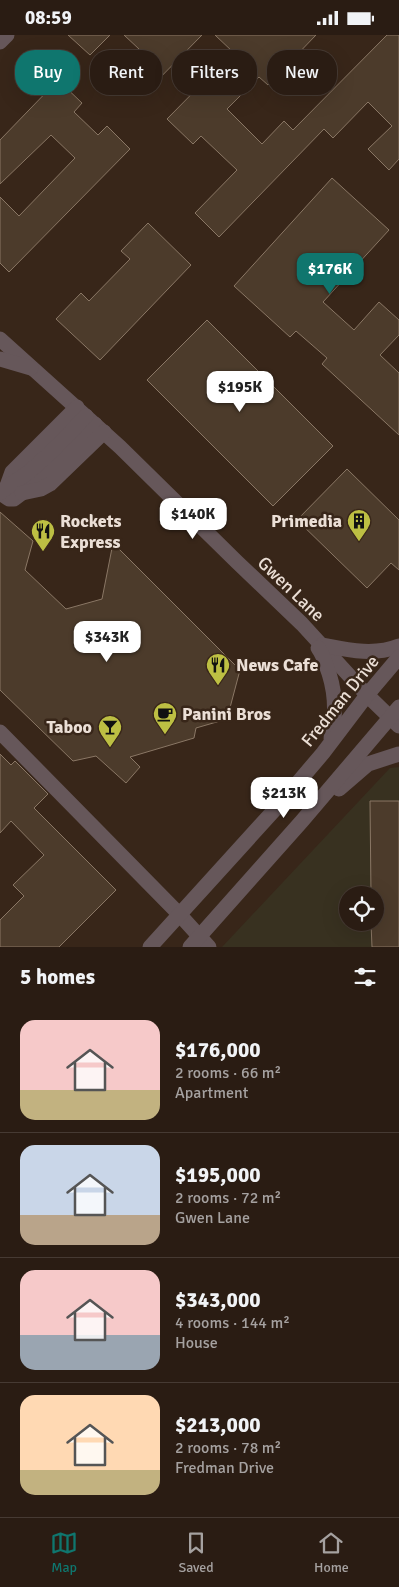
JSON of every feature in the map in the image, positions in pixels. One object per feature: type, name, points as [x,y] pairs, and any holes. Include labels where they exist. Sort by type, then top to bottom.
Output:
[{"type":"street","points":[[0,42],[7,35]]},
{"type":"street","name":"Gwen Lane","points":[[0,339],[91,420],[302,624],[367,695],[396,717]]},
{"type":"street","points":[[0,359],[35,369]]},
{"type":"street","points":[[91,420],[22,493],[14,499],[9,499],[2,490],[12,472],[91,420]]},
{"type":"street","points":[[302,624],[320,651],[335,693],[334,722],[330,740],[323,753]]},
{"type":"street","points":[[322,645],[367,652],[399,646]]},
{"type":"street","name":"Fredman Drive","points":[[150,947],[278,806],[323,753],[367,695],[399,657]]},
{"type":"street","points":[[0,732],[180,915],[200,944],[302,821],[396,717]]},
{"type":"street","points":[[302,821],[368,764],[399,754]]},
{"type":"shaded area","points":[[399,767],[399,947],[222,947],[390,768]]},
{"type":"building","points":[[68,35],[110,35],[95,50],[90,50],[90,55]]},
{"type":"building","points":[[124,35],[202,35],[187,50],[172,50],[172,66],[162,76],[162,50],[139,49]]},
{"type":"building","points":[[215,35],[316,35],[302,50],[267,50],[267,84],[259,77],[257,79],[257,50],[231,50]]},
{"type":"building","points":[[387,35],[399,35],[399,159],[389,170],[368,149],[392,126],[368,102],[333,138],[324,129],[219,237],[195,213],[237,170],[201,136],[193,144],[167,119],[191,95],[241,95],[227,109],[262,144],[284,121],[293,130],[328,95],[337,95],[337,86]]},
{"type":"building","points":[[44,95],[74,95],[82,103],[74,112],[98,135],[107,126],[130,149],[9,272],[0,263],[0,197],[19,216],[75,158],[51,135],[0,184],[0,140]]},
{"type":"building","points":[[332,178],[389,230],[323,302],[354,330],[379,302],[399,320],[399,335],[380,355],[399,373],[399,435],[322,364],[327,358],[296,331],[290,337],[234,286]]},
{"type":"building","points":[[148,223],[191,265],[100,360],[56,319],[81,293],[89,301],[130,259],[121,251]]},
{"type":"building","points":[[207,320],[333,446],[273,506],[147,380]]},
{"type":"building","name":"Primedia","points":[[347,469],[399,520],[399,570],[391,563],[367,588],[297,520]]},
{"type":"building","points":[[0,512],[33,541],[25,570],[66,609],[102,599],[113,543],[240,670],[227,719],[196,728],[194,738],[130,757],[140,767],[126,783],[96,756],[73,761],[0,690]]},
{"type":"building","points":[[0,754],[11,765],[15,761],[48,794],[34,808],[116,890],[59,947],[0,947],[0,920],[24,896],[13,885],[44,855],[11,821],[0,833]]},
{"type":"building","points":[[370,801],[399,801],[399,947],[372,947],[371,931],[384,931],[384,886],[371,886]]},
{"type":"place","name":"Primedia","points":[[359,542]]},
{"type":"place","name":"Rockets Express","points":[[43,552]]},
{"type":"place","name":"News Cafe","points":[[218,686]]},
{"type":"place","name":"Panini Bros","points":[[165,735]]},
{"type":"place","name":"Taboo","points":[[110,748]]}]
